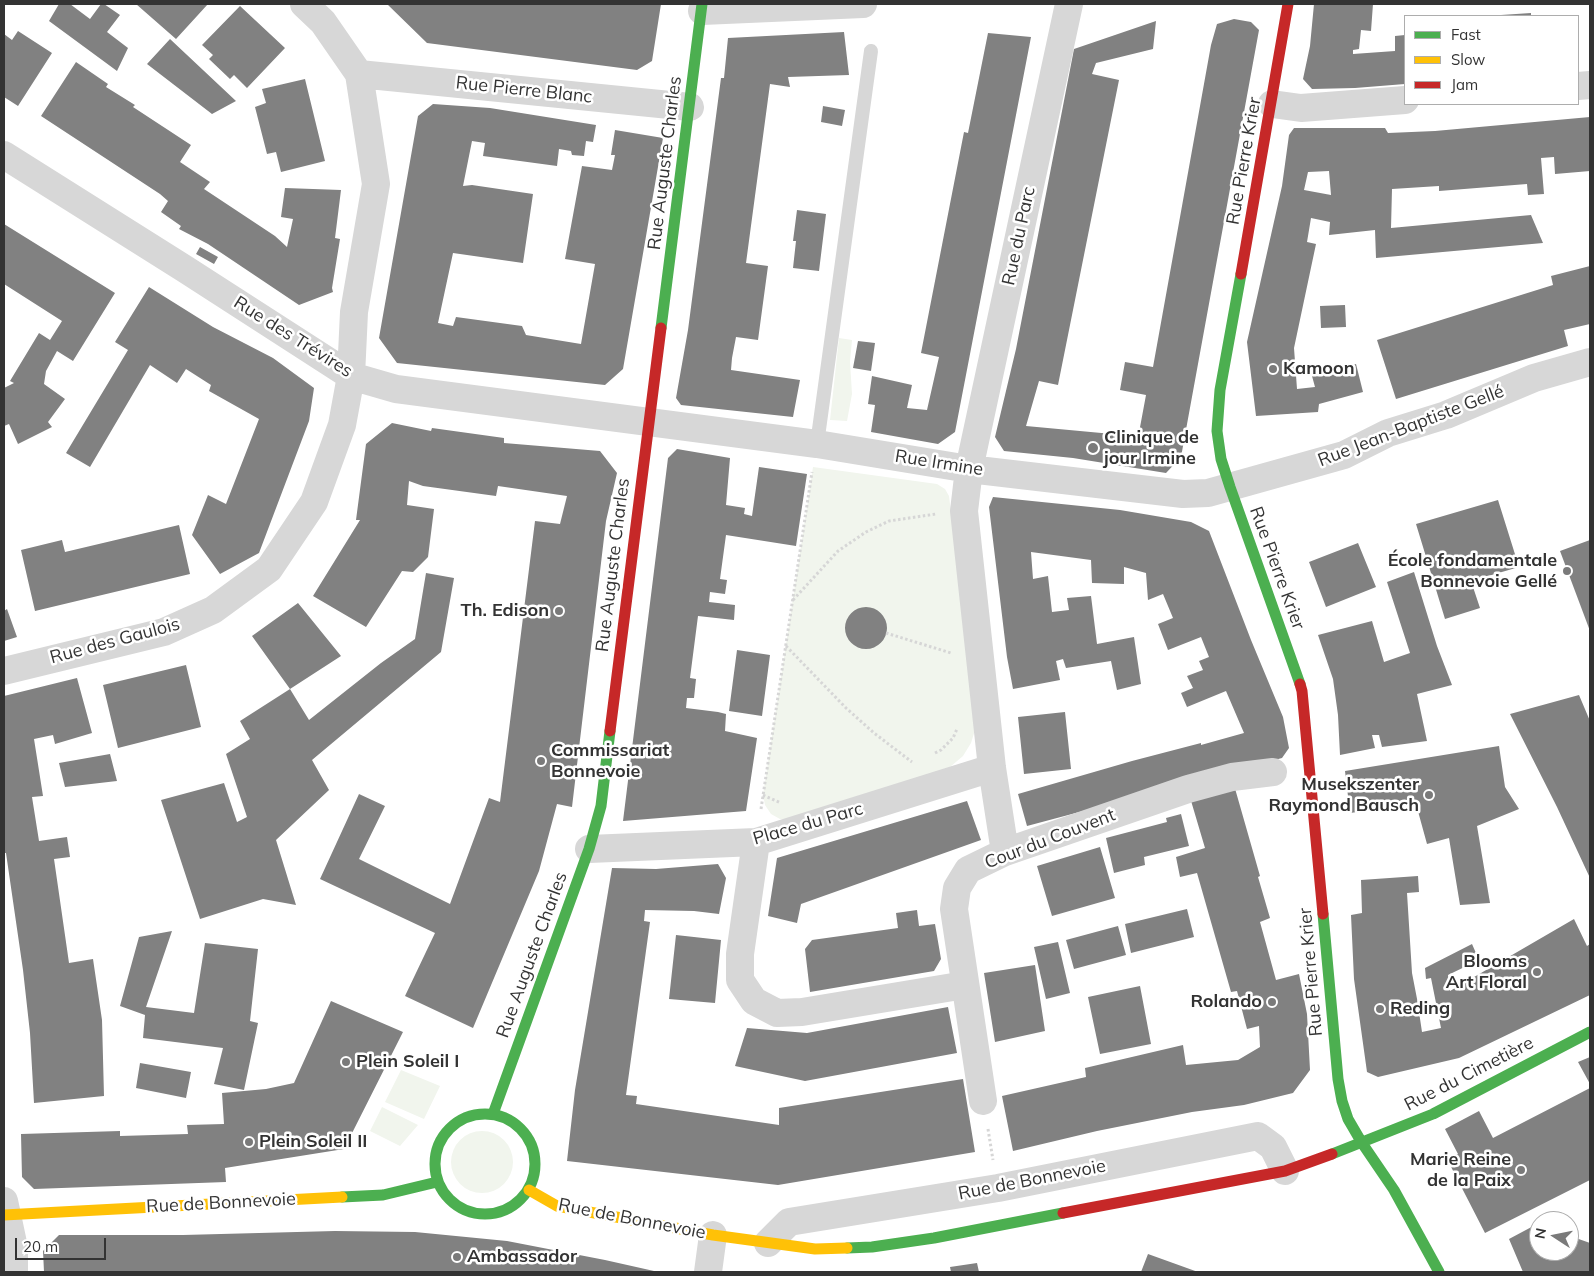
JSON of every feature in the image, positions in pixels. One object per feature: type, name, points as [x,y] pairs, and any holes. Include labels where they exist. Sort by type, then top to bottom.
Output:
[{"type":"main road","name":"Rue Pierre Krier","points":[[1288,4],[1272,104],[1220,390],[1217,430],[1221,459],[1230,487],[1302,691],[1338,1080],[1342,1101],[1348,1119],[1394,1190],[1439,1272]]},
{"type":"main road","name":"Rue Auguste Charles","points":[[493,1114],[589,849],[601,806],[648,422],[702,7]]},
{"type":"main road","name":"Rue du Cimetière","points":[[1362,1143],[1433,1114],[1590,1032]]},
{"type":"main road","points":[[493,1114],[512,1121],[526,1134],[534,1152],[535,1172],[528,1190],[513,1207],[492,1215],[469,1213],[450,1201],[437,1182],[435,1156],[446,1132],[467,1116],[493,1114]]},
{"type":"main road","name":"Rue de Bonnevoie","points":[[528,1190],[557,1206],[713,1235],[815,1249],[872,1247],[978,1230],[1285,1171],[1362,1143]]},
{"type":"main road","name":"Rue de Bonnevoie","points":[[5,1210],[383,1195],[437,1182]]},
{"type":"street","points":[[304,4],[323,22],[359,74]]},
{"type":"street","points":[[702,7],[863,4]]},
{"type":"street","name":"Rue du Parc","points":[[969,469],[1069,4]]},
{"type":"street","name":"Rue Pierre Blanc","points":[[359,74],[690,107]]},
{"type":"street","name":"Rue des Gaulois","points":[[4,671],[164,632],[213,610],[269,569],[314,502],[342,425],[351,376],[354,312],[376,184],[359,74]]},
{"type":"street","points":[[1272,104],[1301,108],[1404,100]]},
{"type":"street","name":"Rue des Trévires","points":[[4,156],[351,376],[396,389],[648,422]]},
{"type":"street","name":"Rue Jean-Baptiste Gellé","points":[[1230,487],[1344,455],[1388,433],[1446,415],[1534,378],[1590,362]]},
{"type":"street","name":"Rue Irmine","points":[[648,422],[817,444],[969,469],[1183,494],[1208,493],[1230,487]]},
{"type":"street","points":[[969,469],[964,511],[992,768],[1005,852]]},
{"type":"street","name":"Place du Parc","points":[[589,849],[756,842],[992,768]]},
{"type":"street","name":"Cour du Couvent","points":[[983,1101],[954,909],[957,888],[968,870],[1005,852],[1188,789],[1232,777],[1273,772]]},
{"type":"street","points":[[756,842],[740,954],[740,980],[754,1002],[777,1013],[802,1012],[966,985]]},
{"type":"street","name":"Rue de Bonnevoie","points":[[768,1243],[789,1222],[998,1188],[1258,1136],[1273,1147],[1285,1171]]},
{"type":"street","points":[[5,1210],[14,1248],[14,1272]]},
{"type":"street","points":[[708,1272],[713,1235]]},
{"type":"lane","points":[[817,444],[870,51]]},
{"type":"path","points":[[756,842],[817,444]]},
{"type":"path","points":[[792,600],[838,551],[866,532],[889,521],[907,517],[964,511]]},
{"type":"path","points":[[886,633],[959,655]]},
{"type":"path","points":[[786,646],[846,708],[874,733],[912,762]]},
{"type":"path","points":[[927,757],[941,750],[953,738],[959,724]]},
{"type":"path","points":[[903,765],[919,759]]},
{"type":"path","points":[[763,795],[787,805]]},
{"type":"shaded area","points":[[839,338],[852,340],[850,362],[852,394],[847,421],[830,420]]},
{"type":"shaded area","points":[[813,467],[937,484],[945,489],[949,496],[976,727],[971,743],[963,756],[950,767],[791,819],[780,819],[771,814],[765,805],[763,795]]},
{"type":"shaded area","points":[[401,1070],[440,1086],[424,1119],[385,1102]]},
{"type":"shaded area","points":[[382,1107],[418,1125],[400,1146],[370,1131]]},
{"type":"shaded area","points":[[482,1131],[494,1134],[504,1140],[510,1150],[513,1162],[510,1174],[504,1184],[494,1190],[482,1193],[470,1190],[460,1184],[454,1174],[451,1162],[454,1150],[460,1140],[470,1134]]},
{"type":"building","points":[[59,4],[70,4],[90,19],[101,4],[104,4],[120,15],[107,32],[128,48],[117,71],[49,21]]},
{"type":"building","points":[[136,4],[208,4],[176,39]]},
{"type":"building","points":[[387,4],[661,4],[652,61],[637,70],[427,43]]},
{"type":"building","points":[[1314,4],[1373,4],[1371,31],[1361,30],[1359,49],[1353,50],[1353,54],[1395,51],[1395,36],[1404,35],[1404,84],[1312,89],[1303,79],[1310,46]]},
{"type":"building","points":[[240,6],[285,48],[247,88],[234,75],[230,79],[209,59],[213,55],[202,45]]},
{"type":"building","points":[[1531,13],[1531,15],[1501,15]]},
{"type":"building","points":[[1234,19],[1251,22],[1259,30],[1181,457],[1166,473],[1073,458],[1004,451],[995,437],[1016,349],[1074,49],[1156,21],[1153,49],[1096,63],[1092,74],[1119,80],[1058,385],[1039,381],[1026,426],[1138,438],[1146,395],[1120,390],[1125,362],[1153,367],[1211,45],[1217,24]]},
{"type":"building","points":[[18,31],[52,53],[18,106],[4,97],[4,34],[12,40]]},
{"type":"building","points":[[844,32],[849,75],[788,77],[790,87],[770,84],[746,263],[768,266],[758,340],[736,337],[732,358],[731,370],[800,380],[793,417],[681,405],[676,398],[688,330],[721,78],[724,78],[728,38]]},
{"type":"building","points":[[988,33],[1031,37],[955,432],[938,444],[871,432],[875,405],[868,404],[872,376],[912,385],[907,408],[927,410],[939,357],[921,353],[964,132],[968,133]]},
{"type":"building","points":[[170,39],[236,101],[212,114],[147,64]]},
{"type":"building","points":[[76,62],[108,84],[106,87],[135,105],[133,107],[191,145],[180,162],[210,182],[204,189],[275,236],[287,247],[293,219],[281,217],[285,188],[341,190],[335,238],[340,239],[332,288],[333,292],[299,305],[208,244],[179,229],[181,226],[161,212],[168,201],[160,194],[41,116]]},
{"type":"building","points":[[305,79],[325,161],[281,172],[276,152],[267,154],[255,107],[266,103],[262,89]]},
{"type":"building","points":[[433,104],[490,108],[596,125],[593,142],[586,141],[584,156],[572,155],[571,151],[559,149],[557,166],[483,156],[485,143],[472,141],[463,186],[472,185],[533,194],[523,263],[453,253],[438,323],[453,326],[456,317],[522,326],[526,335],[581,344],[595,264],[565,259],[582,166],[612,170],[615,155],[611,155],[615,130],[663,138],[623,369],[605,385],[397,363],[379,338],[418,116]]},
{"type":"building","points":[[823,106],[845,110],[842,126],[821,122]]},
{"type":"building","points":[[1590,117],[1590,171],[1555,174],[1554,157],[1541,158],[1544,194],[1528,195],[1527,184],[1439,191],[1439,186],[1392,189],[1391,228],[1531,215],[1543,243],[1376,258],[1375,230],[1329,235],[1330,222],[1311,218],[1307,242],[1316,244],[1294,348],[1297,389],[1315,387],[1312,376],[1356,364],[1363,392],[1319,404],[1318,412],[1256,416],[1247,342],[1282,186],[1289,135],[1294,128],[1385,128],[1388,133],[1435,131]],"holes":[[[1329,171],[1331,195],[1304,190],[1308,172]]]},
{"type":"building","points":[[797,210],[826,214],[819,271],[793,268],[796,241],[793,241]]},
{"type":"building","points":[[4,224],[115,293],[73,361],[57,351],[46,371],[44,384],[65,399],[48,422],[52,427],[18,444],[9,424],[4,426],[4,388],[14,383],[10,381],[39,333],[50,340],[62,321],[4,284]]},
{"type":"building","points":[[200,247],[218,257],[214,264],[196,254]]},
{"type":"building","points":[[1590,266],[1590,324],[1564,330],[1568,346],[1396,399],[1377,340],[1553,285],[1551,276]]},
{"type":"building","points":[[149,287],[213,327],[273,358],[314,388],[309,421],[259,553],[220,574],[192,535],[208,495],[226,504],[259,419],[209,391],[211,385],[186,369],[177,383],[150,365],[90,467],[66,453],[128,350],[115,342]]},
{"type":"building","points":[[1345,305],[1346,327],[1321,328],[1320,306]]},
{"type":"building","points":[[858,341],[875,343],[871,371],[853,368]]},
{"type":"building","points":[[392,423],[431,431],[432,428],[504,438],[504,443],[600,451],[617,473],[606,521],[572,807],[557,804],[539,871],[473,1028],[405,996],[435,933],[320,879],[359,794],[385,806],[359,859],[450,904],[489,798],[500,802],[535,521],[560,524],[567,496],[498,486],[496,496],[423,486],[409,481],[407,505],[434,509],[428,557],[413,572],[402,571],[366,627],[313,596],[360,520],[356,520],[366,444]]},
{"type":"building","points":[[677,449],[730,458],[726,505],[745,508],[744,514],[752,516],[759,467],[807,474],[796,546],[726,535],[720,579],[727,580],[725,594],[710,592],[709,602],[735,605],[734,620],[698,616],[690,678],[696,679],[694,698],[687,698],[686,708],[726,714],[725,731],[757,738],[746,811],[623,821],[668,458]]},
{"type":"building","points":[[993,497],[1120,510],[1191,522],[1209,531],[1283,717],[1289,748],[1282,758],[1027,826],[1018,794],[1132,761],[1244,733],[1226,691],[1187,707],[1181,693],[1193,688],[1187,676],[1203,670],[1199,661],[1209,657],[1201,637],[1168,650],[1158,624],[1173,618],[1163,594],[1148,600],[1146,573],[1124,567],[1124,584],[1092,583],[1091,560],[1031,552],[1033,579],[1048,576],[1052,612],[1069,610],[1067,598],[1091,596],[1097,644],[1134,637],[1141,684],[1117,690],[1111,661],[1066,668],[1063,659],[1056,661],[1060,680],[1013,689],[1007,657],[989,507]]},
{"type":"building","points":[[1498,500],[1519,567],[1471,581],[1480,608],[1445,619],[1416,524]]},
{"type":"building","points":[[179,525],[190,574],[35,611],[21,550],[62,540],[65,552]]},
{"type":"building","points":[[1590,540],[1590,631],[1560,551]]},
{"type":"building","points":[[1358,543],[1376,587],[1326,607],[1309,562]]},
{"type":"building","points":[[1414,572],[1437,646],[1452,685],[1417,694],[1427,741],[1382,747],[1379,735],[1372,735],[1375,748],[1340,755],[1338,715],[1333,679],[1318,635],[1372,621],[1384,662],[1410,653],[1387,582]]},
{"type":"building","points":[[426,573],[454,578],[441,652],[312,760],[329,790],[276,840],[296,905],[263,899],[200,919],[161,800],[224,783],[237,822],[247,817],[226,754],[250,739],[240,721],[290,689],[309,720],[381,663],[415,639]]},
{"type":"building","points":[[298,603],[341,656],[290,689],[252,636]]},
{"type":"building","points":[[870,607],[878,610],[884,616],[887,628],[884,640],[878,646],[862,649],[854,646],[848,640],[845,624],[848,616],[854,610]]},
{"type":"building","points":[[7,609],[17,637],[4,641],[4,611]]},
{"type":"building","points":[[737,650],[770,655],[762,716],[729,711]]},
{"type":"building","points":[[186,665],[201,727],[118,748],[103,685]]},
{"type":"building","points":[[77,678],[92,733],[55,744],[53,735],[34,739],[43,796],[32,797],[39,841],[67,837],[70,857],[54,859],[69,963],[93,959],[102,1020],[104,1096],[34,1103],[30,1033],[23,970],[6,853],[4,853],[4,696]]},
{"type":"building","points":[[1579,695],[1590,721],[1590,878],[1510,714]]},
{"type":"building","points":[[1065,712],[1071,769],[1024,774],[1018,717]]},
{"type":"building","name":"Musekszenter Raymond Bausch","points":[[1499,746],[1505,787],[1519,809],[1477,826],[1490,903],[1460,905],[1449,838],[1427,844],[1416,804],[1350,813],[1345,771]]},
{"type":"building","points":[[110,754],[117,781],[65,787],[59,763]]},
{"type":"building","points":[[1234,785],[1270,918],[1260,922],[1276,980],[1299,974],[1307,1014],[1310,1070],[1293,1093],[1244,1105],[1192,1112],[1097,1131],[1013,1151],[1002,1096],[1086,1077],[1085,1068],[1183,1045],[1186,1065],[1238,1060],[1260,1047],[1259,1026],[1247,1029],[1237,991],[1231,992],[1197,873],[1180,877],[1176,857],[1205,848],[1189,794]]},
{"type":"building","points":[[967,801],[981,840],[801,904],[797,923],[768,916],[777,858]]},
{"type":"building","points":[[1181,814],[1189,846],[1144,857],[1145,865],[1114,873],[1106,838],[1167,822],[1166,818]]},
{"type":"building","points":[[1100,847],[1115,898],[1052,916],[1037,866]]},
{"type":"building","points":[[718,864],[726,878],[719,914],[694,911],[645,910],[644,921],[650,922],[626,1095],[637,1096],[636,1104],[779,1125],[779,1108],[963,1079],[975,1152],[778,1185],[567,1161],[575,1090],[612,868],[656,869]]},
{"type":"building","points":[[1418,876],[1419,892],[1407,893],[1412,973],[1418,1004],[1403,1005],[1403,1015],[1419,1012],[1422,1032],[1441,1028],[1431,978],[1426,979],[1425,968],[1472,944],[1479,960],[1448,975],[1450,991],[1574,919],[1587,946],[1590,944],[1590,995],[1459,1058],[1378,1077],[1367,1072],[1354,979],[1351,915],[1362,913],[1361,880]]},
{"type":"building","points":[[1187,909],[1194,937],[1131,953],[1125,924]]},
{"type":"building","points":[[917,910],[919,926],[935,924],[941,959],[934,971],[810,992],[805,949],[812,940],[898,928],[896,913]]},
{"type":"building","points":[[1118,926],[1126,955],[1074,969],[1066,940]]},
{"type":"building","points":[[172,931],[146,1007],[194,1013],[205,943],[258,949],[250,1021],[258,1023],[244,1090],[214,1084],[223,1048],[143,1038],[145,1015],[120,1006],[139,937]]},
{"type":"building","points":[[676,935],[721,940],[715,1003],[669,999]]},
{"type":"building","points":[[1058,942],[1070,993],[1046,999],[1034,947]]},
{"type":"building","points":[[1035,965],[1045,1031],[995,1042],[984,973]]},
{"type":"building","points":[[1140,986],[1151,1044],[1100,1054],[1088,997]]},
{"type":"building","points":[[331,1001],[403,1032],[344,1149],[225,1168],[226,1182],[34,1189],[22,1177],[21,1134],[120,1131],[120,1136],[188,1134],[187,1125],[224,1124],[222,1093],[266,1089],[294,1083]]},
{"type":"building","points":[[948,1007],[957,1053],[805,1081],[735,1066],[747,1028],[807,1033]]},
{"type":"building","points":[[1590,1057],[1590,1084],[1578,1062]]},
{"type":"building","points":[[140,1063],[191,1072],[186,1098],[136,1088]]},
{"type":"building","name":"Marie Reine de la Paix","points":[[1590,1088],[1590,1180],[1485,1233],[1447,1159],[1458,1154],[1445,1129],[1479,1111],[1493,1138]]},
{"type":"building","points":[[1529,1228],[1529,1261],[1579,1261],[1579,1239],[1590,1243],[1590,1272],[1523,1272],[1509,1239]]},
{"type":"building","points":[[335,1231],[415,1232],[507,1241],[655,1272],[44,1272],[43,1251],[59,1235],[183,1235]]},
{"type":"building","points":[[1148,1254],[1198,1272],[1141,1272]]},
{"type":"building","points":[[977,1263],[979,1272],[951,1272],[950,1267]]},
{"type":"traffic: fast","points":[[661,328],[702,4]]},
{"type":"traffic: fast","points":[[1241,274],[1220,390],[1217,431],[1221,459],[1300,684]]},
{"type":"traffic: fast","points":[[493,1114],[589,849],[601,806],[610,731]]},
{"type":"traffic: fast","points":[[1323,914],[1338,1079],[1342,1101],[1348,1119],[1394,1190],[1439,1272]]},
{"type":"traffic: fast","points":[[1332,1154],[1433,1114],[1590,1032]]},
{"type":"traffic: fast","points":[[485,1114],[495,1115],[513,1122],[527,1136],[534,1154],[535,1164],[534,1174],[527,1192],[513,1206],[495,1213],[485,1214],[475,1213],[457,1206],[443,1192],[436,1174],[435,1164],[436,1154],[443,1136],[457,1122],[475,1115],[485,1114]]},
{"type":"traffic: fast","points":[[342,1197],[383,1195],[437,1182]]},
{"type":"traffic: fast","points":[[847,1248],[872,1247],[934,1238],[1063,1213]]},
{"type":"traffic: slow","points":[[529,1190],[557,1206],[713,1235],[815,1249],[847,1248]]},
{"type":"traffic: slow","points":[[4,1215],[342,1197]]},
{"type":"traffic: jam","points":[[1241,274],[1288,4]]},
{"type":"traffic: jam","points":[[610,731],[661,328]]},
{"type":"traffic: jam","points":[[1300,684],[1323,914]]},
{"type":"traffic: jam","points":[[1063,1213],[1285,1171],[1332,1154]]},
{"type":"place","name":"Kamoon","points":[[1273,369]]},
{"type":"place","name":"Clinique de jour Irmine","points":[[1093,448]]},
{"type":"place","name":"École fondamentale Bonnevoie Gellé","points":[[1567,571]]},
{"type":"place","name":"Th. Edison","points":[[559,611]]},
{"type":"place","name":"Commissariat Bonnevoie","points":[[541,761]]},
{"type":"place","name":"Musekszenter Raymond Bausch","points":[[1429,795]]},
{"type":"place","name":"Blooms Art Floral","points":[[1537,972]]},
{"type":"place","name":"Rolando","points":[[1272,1002]]},
{"type":"place","name":"Reding","points":[[1380,1009]]},
{"type":"place","name":"Plein Soleil I","points":[[346,1062]]},
{"type":"place","name":"Plein Soleil II","points":[[249,1142]]},
{"type":"place","name":"Marie Reine de la Paix","points":[[1521,1170]]},
{"type":"place","name":"Ambassador","points":[[457,1257]]}]
